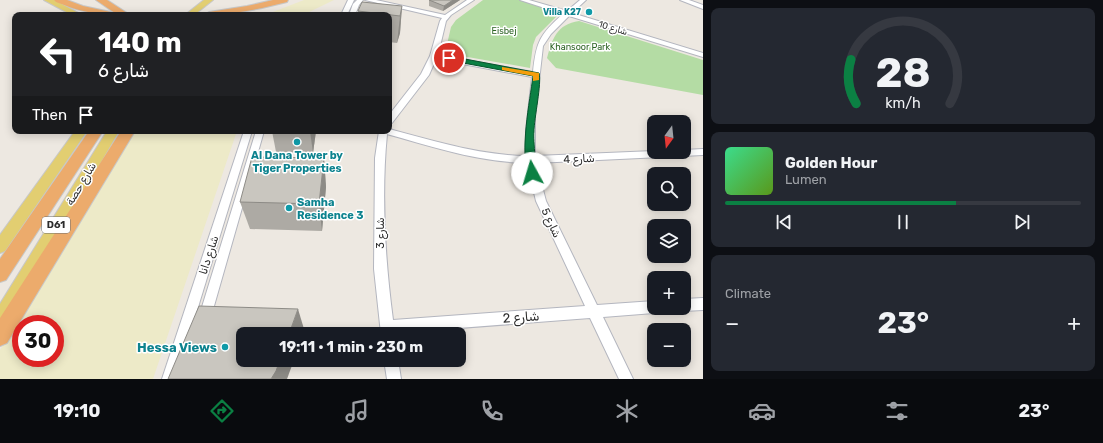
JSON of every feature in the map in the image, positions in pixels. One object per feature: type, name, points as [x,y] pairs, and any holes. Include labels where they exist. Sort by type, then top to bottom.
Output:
[{"type":"highway","points":[[59,0],[80,8],[98,12]]},
{"type":"highway","points":[[101,0],[120,12]]},
{"type":"highway","points":[[228,12],[284,0]]},
{"type":"highway","points":[[263,12],[295,0]]},
{"type":"highway","points":[[0,274],[94,134]]},
{"type":"highway","points":[[0,336],[126,134]]},
{"type":"main road","points":[[48,0],[72,12]]},
{"type":"main road","points":[[193,12],[209,0]]},
{"type":"main road","points":[[0,247],[80,134]]},
{"type":"main road","name":"شارع حصة","points":[[0,319],[111,134]]},
{"type":"street","points":[[345,12],[351,0]]},
{"type":"street","points":[[353,12],[356,4],[360,0],[365,0]]},
{"type":"street","points":[[368,0],[376,0],[446,17]]},
{"type":"street","points":[[392,117],[425,75],[434,56],[442,25],[446,17],[471,0]]},
{"type":"street","name":"شارع 10","points":[[524,0],[703,55]]},
{"type":"street","name":"شارع 5","points":[[583,0],[566,14],[542,40],[538,52],[530,132],[530,160],[532,173],[541,201],[626,379]]},
{"type":"street","points":[[683,0],[702,4]]},
{"type":"street","points":[[434,56],[536,74]]},
{"type":"street","name":"شارع 4","points":[[392,133],[456,150],[510,159],[548,160],[703,152]]},
{"type":"street","name":"شارع دانا","points":[[170,379],[247,134]]},
{"type":"street","name":"شارع دانا","points":[[200,335],[259,134]]},
{"type":"street","name":"شارع 3","points":[[384,134],[380,158],[380,269],[388,327]]},
{"type":"street","points":[[691,305],[703,304]]},
{"type":"street","name":"شارع 2","points":[[422,327],[647,308]]},
{"type":"street","points":[[393,367],[394,379]]},
{"type":"green space","name":"Eisbej","points":[[483,0],[523,0],[561,12],[536,37],[533,45],[530,68],[445,53],[451,27],[456,20]]},
{"type":"green space","name":"Khansoor Park","points":[[579,21],[703,60],[703,95],[556,68],[547,58],[551,45],[557,34],[565,25]]},
{"type":"sand","points":[[304,0],[334,0],[309,12],[273,12]]},
{"type":"sand","points":[[132,134],[236,134],[153,379],[0,379],[0,350],[12,330],[12,367],[64,367],[64,315],[21,315]]},
{"type":"building","points":[[429,0],[453,0],[444,6]]},
{"type":"building","points":[[362,2],[402,6],[400,16],[392,15],[392,12],[358,11]]},
{"type":"building","points":[[252,157],[324,158],[319,204],[240,202]]},
{"type":"building","points":[[199,306],[298,309],[292,327],[236,327],[236,367],[277,367],[271,379],[168,379]]},
{"type":"slow traffic","points":[[505,69],[536,74],[536,80]]},
{"type":"place","name":"Villa K27","points":[[589,12]]},
{"type":"place","name":"Al Dana Tower by Tiger Properties","points":[[297,142]]},
{"type":"place","name":"Samha Residence 3","points":[[289,208]]},
{"type":"place","name":"Hessa Views","points":[[225,347]]},
{"type":"route","points":[[449,58],[536,74],[530,132],[530,160],[532,173]]}]
